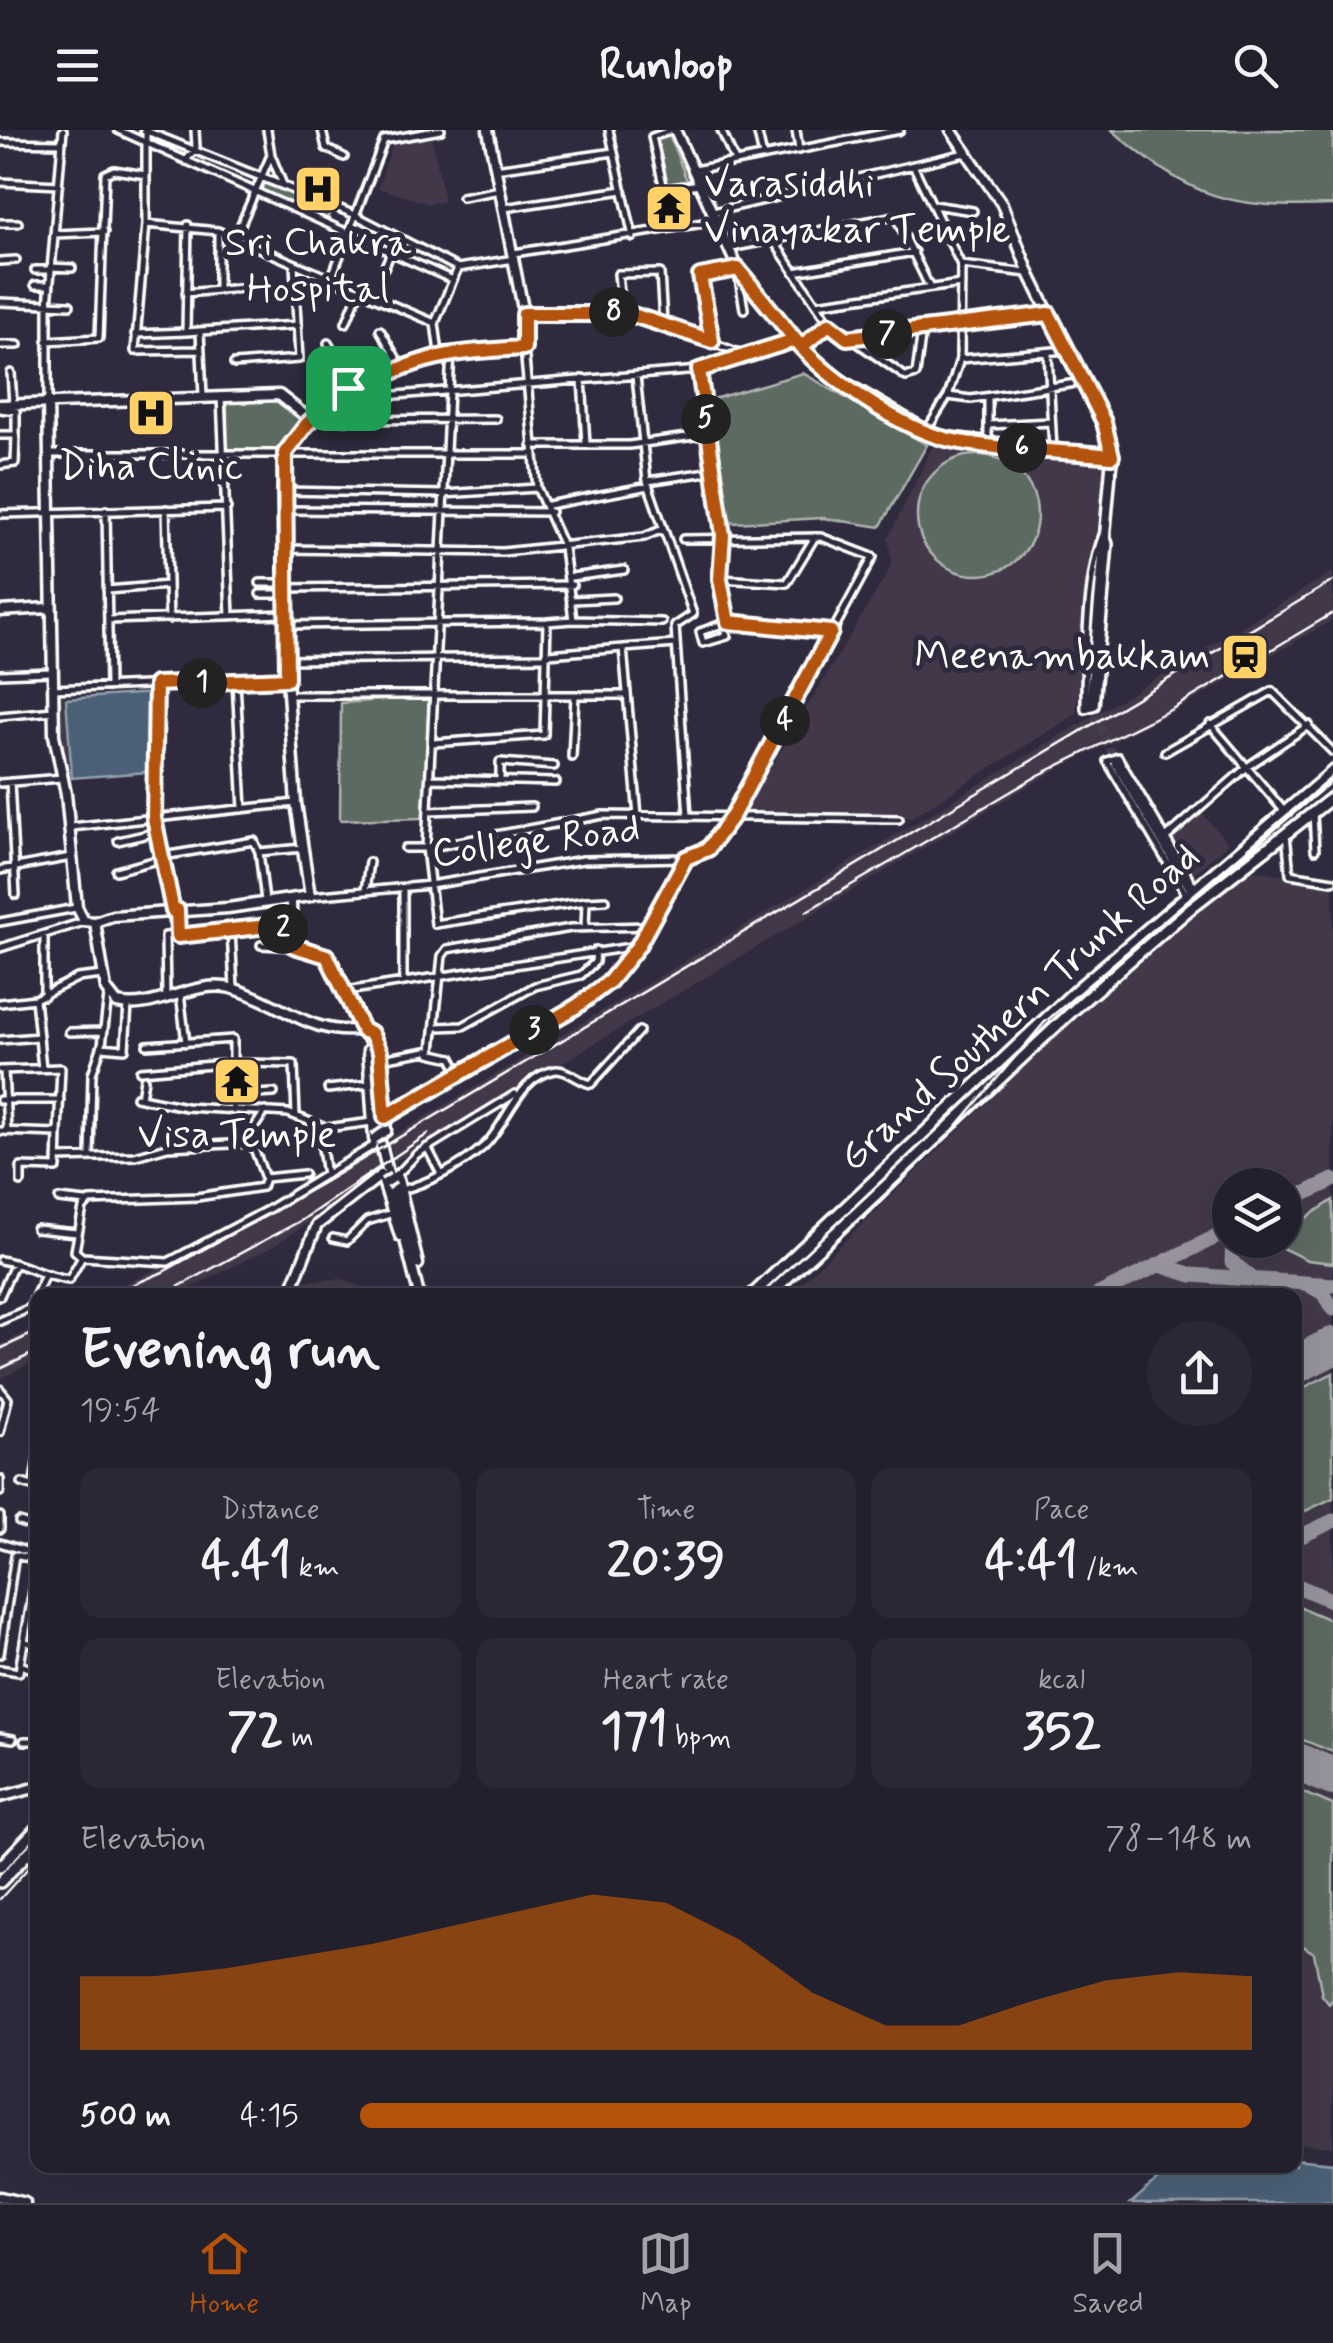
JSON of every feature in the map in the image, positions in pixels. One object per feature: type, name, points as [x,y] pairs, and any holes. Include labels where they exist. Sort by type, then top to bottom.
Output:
[{"type":"main road","name":"Grand Southern Trunk Road","points":[[759,1288],[1024,1038],[1190,890],[1333,770]]},
{"type":"main road","name":"Grand Southern Trunk Road","points":[[776,1288],[1081,1003],[1333,796]]},
{"type":"main road","points":[[0,1867],[30,1835]]},
{"type":"main road","points":[[0,1882],[30,1851]]},
{"type":"street","points":[[0,948],[84,921],[77,908],[63,778],[56,758],[49,608],[48,305],[63,130]]},
{"type":"street","points":[[118,130],[453,280]]},
{"type":"street","points":[[201,350],[140,354],[135,351],[146,224],[146,130],[353,214],[458,268],[716,222]]},
{"type":"street","points":[[186,161],[196,148],[195,130]]},
{"type":"street","points":[[267,130],[271,156],[284,187]]},
{"type":"street","points":[[322,130],[326,148],[344,157]]},
{"type":"street","points":[[331,280],[384,140],[383,130]]},
{"type":"street","points":[[384,140],[442,130]]},
{"type":"street","points":[[488,130],[524,314],[536,488],[564,548],[573,620]]},
{"type":"street","points":[[609,130],[633,236]]},
{"type":"street","points":[[700,184],[664,188],[652,137],[674,130],[694,170],[738,270],[798,344],[869,400],[951,440],[1112,456]]},
{"type":"street","points":[[721,130],[735,160]]},
{"type":"street","points":[[757,130],[763,156]]},
{"type":"street","points":[[796,130],[799,150]]},
{"type":"street","points":[[694,170],[900,130]]},
{"type":"street","points":[[951,130],[1002,204],[1028,273],[1104,422],[1112,456],[1090,704]]},
{"type":"street","points":[[0,142],[62,143]]},
{"type":"street","points":[[496,168],[614,152]]},
{"type":"street","points":[[712,212],[968,153]]},
{"type":"street","points":[[235,238],[271,156]]},
{"type":"street","points":[[913,165],[961,265],[960,359],[948,396],[926,430]]},
{"type":"street","points":[[47,341],[98,338],[104,174],[114,170],[146,175]]},
{"type":"street","points":[[0,182],[59,186]]},
{"type":"street","points":[[462,197],[500,190]]},
{"type":"street","points":[[504,208],[623,190]]},
{"type":"street","points":[[934,205],[973,211]]},
{"type":"street","points":[[727,248],[892,215],[898,219],[929,286]]},
{"type":"street","points":[[0,223],[18,223]]},
{"type":"street","points":[[146,224],[218,230],[434,323]]},
{"type":"street","points":[[186,332],[188,225]]},
{"type":"street","points":[[218,230],[218,290]]},
{"type":"street","points":[[54,234],[104,232]]},
{"type":"street","points":[[770,237],[829,324],[910,377],[916,374],[922,330]]},
{"type":"street","points":[[384,268],[391,252]]},
{"type":"street","points":[[794,272],[914,252]]},
{"type":"street","points":[[0,261],[16,260]]},
{"type":"street","points":[[234,364],[298,360],[294,265]]},
{"type":"street","points":[[961,265],[1028,273]]},
{"type":"street","points":[[35,270],[72,268]]},
{"type":"street","points":[[439,353],[434,323],[458,268]]},
{"type":"street","points":[[738,270],[744,308]]},
{"type":"street","points":[[712,341],[700,276],[738,270]]},
{"type":"street","points":[[622,312],[618,274],[660,273],[662,322]]},
{"type":"street","points":[[816,304],[961,284]]},
{"type":"street","points":[[35,285],[49,285]]},
{"type":"street","points":[[186,293],[268,286]]},
{"type":"street","points":[[346,323],[358,291]]},
{"type":"street","points":[[0,302],[70,305]]},
{"type":"street","points":[[524,314],[622,312],[662,322],[742,354]]},
{"type":"street","points":[[847,338],[1049,314]]},
{"type":"street","points":[[336,401],[452,388],[699,370],[742,354],[798,344],[829,324]]},
{"type":"street","points":[[135,334],[298,325]]},
{"type":"street","points":[[380,330],[401,366]]},
{"type":"street","points":[[200,332],[203,396]]},
{"type":"street","points":[[328,343],[355,391]]},
{"type":"street","points":[[0,345],[18,345]]},
{"type":"street","points":[[336,401],[401,366],[439,353],[524,348]]},
{"type":"street","points":[[960,359],[1066,350]]},
{"type":"street","points":[[450,352],[452,388],[426,848],[438,927],[606,900]]},
{"type":"street","points":[[1048,352],[1053,450]]},
{"type":"street","points":[[699,370],[723,535],[720,579],[726,623],[727,636],[702,643],[700,632],[726,623],[831,632]]},
{"type":"street","points":[[12,373],[13,404]]},
{"type":"street","points":[[336,401],[324,386],[344,374]]},
{"type":"street","points":[[310,896],[296,803],[287,679],[282,588],[285,453],[315,417],[348,391],[344,374]]},
{"type":"street","points":[[636,376],[648,484],[693,614],[676,623],[688,816]]},
{"type":"street","points":[[582,379],[586,444]]},
{"type":"street","points":[[948,396],[988,396],[1083,382]]},
{"type":"street","points":[[0,407],[279,395],[315,417],[334,420],[496,419]]},
{"type":"street","points":[[222,396],[230,616]]},
{"type":"street","points":[[988,396],[988,445]]},
{"type":"street","points":[[0,407],[16,410],[15,463],[0,466]]},
{"type":"street","points":[[989,425],[1050,422]]},
{"type":"street","points":[[532,445],[642,443],[709,434]]},
{"type":"street","points":[[0,435],[16,435]]},
{"type":"street","points":[[46,454],[532,454]]},
{"type":"street","points":[[284,510],[443,514],[549,509],[714,471]]},
{"type":"street","points":[[284,491],[444,494],[536,488]]},
{"type":"street","points":[[0,514],[227,508]]},
{"type":"street","points":[[166,509],[168,618]]},
{"type":"street","points":[[106,510],[108,686]]},
{"type":"street","points":[[285,549],[564,548],[644,537],[663,529]]},
{"type":"street","points":[[1105,531],[1109,544],[1095,706],[1085,709],[1094,585],[1099,543],[1105,531]]},
{"type":"street","points":[[683,539],[723,535],[816,537]]},
{"type":"street","points":[[720,579],[787,583],[816,537]]},
{"type":"street","name":"College Road","points":[[84,921],[403,888],[582,860],[686,858],[708,849],[733,815],[874,558],[816,537]]},
{"type":"street","points":[[260,583],[282,588],[440,587],[571,581],[624,570]]},
{"type":"street","points":[[107,590],[168,585]]},
{"type":"street","points":[[260,594],[282,588]]},
{"type":"street","points":[[572,600],[614,598]]},
{"type":"street","points":[[0,611],[49,608]]},
{"type":"street","points":[[108,620],[284,614]]},
{"type":"street","points":[[433,743],[542,736],[546,622]]},
{"type":"street","points":[[286,625],[662,622]]},
{"type":"street","points":[[286,660],[546,655],[677,644]]},
{"type":"street","points":[[623,648],[638,816]]},
{"type":"street","points":[[0,674],[51,672]]},
{"type":"street","points":[[53,689],[287,679]]},
{"type":"street","points":[[236,681],[242,808]]},
{"type":"street","points":[[156,684],[154,818],[178,936]]},
{"type":"street","points":[[1166,752],[1272,692],[1333,752]]},
{"type":"street","points":[[288,695],[627,695]]},
{"type":"street","points":[[572,757],[575,696]]},
{"type":"street","points":[[0,716],[53,711]]},
{"type":"street","points":[[1210,724],[1284,812]]},
{"type":"street","points":[[1166,838],[1247,767],[1309,725]]},
{"type":"street","points":[[1118,757],[1166,838],[1190,890],[1106,761],[1118,757]]},
{"type":"street","points":[[500,780],[500,762],[554,766]]},
{"type":"street","points":[[1116,763],[1190,890]]},
{"type":"street","points":[[0,782],[63,778]]},
{"type":"street","points":[[431,779],[556,782]]},
{"type":"street","points":[[10,782],[16,895]]},
{"type":"street","points":[[69,827],[296,803]]},
{"type":"street","points":[[1314,850],[1317,810],[1333,804]]},
{"type":"street","points":[[428,811],[532,807]]},
{"type":"street","points":[[404,848],[426,848],[591,817],[898,819]]},
{"type":"street","points":[[118,841],[157,832]]},
{"type":"street","points":[[1286,834],[1290,874],[1333,881]]},
{"type":"street","points":[[116,870],[254,841],[266,904]]},
{"type":"street","points":[[259,852],[303,848]]},
{"type":"street","points":[[0,870],[70,856]]},
{"type":"street","points":[[385,1117],[577,1006],[610,981],[638,946],[686,858]]},
{"type":"street","points":[[366,891],[369,862]]},
{"type":"street","points":[[403,888],[403,979]]},
{"type":"street","points":[[292,901],[291,932],[296,946]]},
{"type":"street","points":[[585,927],[586,901]]},
{"type":"street","points":[[0,922],[77,908]]},
{"type":"street","points":[[90,1156],[92,1074],[101,1047],[108,996],[95,922]]},
{"type":"street","points":[[166,996],[164,940],[270,926],[291,932]]},
{"type":"street","points":[[430,1053],[447,950],[585,927],[649,926]]},
{"type":"street","points":[[230,931],[234,988]]},
{"type":"street","points":[[44,935],[44,996]]},
{"type":"street","points":[[261,946],[296,946],[327,956],[346,991],[375,1058],[380,1141],[418,1288]]},
{"type":"street","points":[[346,991],[403,979],[638,946]]},
{"type":"street","points":[[437,1027],[462,1026],[535,986],[581,975],[595,962],[596,950]]},
{"type":"street","points":[[0,1003],[44,996],[77,978],[103,975]]},
{"type":"street","points":[[108,996],[128,1005],[180,993],[234,988],[304,1021],[362,1030],[374,1036],[381,1059],[386,1131],[374,1139]]},
{"type":"street","points":[[180,993],[186,1044]]},
{"type":"street","points":[[35,998],[42,1069]]},
{"type":"street","points":[[101,1047],[125,1049],[128,1005]]},
{"type":"street","points":[[86,1202],[75,1251],[82,1257],[168,1262],[369,1150],[374,1139],[362,1030]]},
{"type":"street","points":[[69,1032],[103,1031]]},
{"type":"street","points":[[384,1184],[427,1148],[558,1070],[591,1084],[639,1031]]},
{"type":"street","points":[[0,1040],[38,1037]]},
{"type":"street","points":[[147,1045],[230,1037],[234,1111]]},
{"type":"street","points":[[381,1059],[430,1053],[452,1058],[459,1072]]},
{"type":"street","points":[[140,1071],[294,1064],[296,1116]]},
{"type":"street","points":[[21,1182],[21,1167],[57,1168],[61,1068],[2,1070],[4,1131],[58,1133]]},
{"type":"street","points":[[144,1079],[139,1097],[296,1116],[319,1127],[372,1122]]},
{"type":"street","points":[[328,1089],[370,1084]]},
{"type":"street","points":[[400,1190],[441,1174],[485,1145],[518,1092]]},
{"type":"street","points":[[232,1095],[274,1094]]},
{"type":"street","points":[[3,1100],[60,1100]]},
{"type":"street","points":[[60,1199],[86,1202],[226,1194],[262,1187],[265,1178],[252,1143],[254,1128],[265,1111]]},
{"type":"street","points":[[319,1127],[326,1175]]},
{"type":"street","points":[[58,1158],[136,1156],[167,1147],[252,1143]]},
{"type":"street","points":[[427,1148],[441,1174]]},
{"type":"street","points":[[265,1178],[304,1174]]},
{"type":"street","points":[[292,1288],[320,1220],[382,1175],[412,1278],[418,1283]]},
{"type":"street","points":[[395,1176],[422,1278],[418,1283]]},
{"type":"street","points":[[333,1238],[346,1241],[367,1220],[393,1214]]},
{"type":"street","points":[[36,1229],[77,1234]]},
{"type":"street","points":[[0,1260],[16,1262],[44,1277],[71,1280],[82,1257]]},
{"type":"street","points":[[0,1296],[16,1262]]},
{"type":"street","points":[[39,1288],[44,1277]]},
{"type":"street","points":[[0,1321],[30,1308]]},
{"type":"street","points":[[0,1389],[8,1399]]},
{"type":"street","points":[[0,1403],[8,1399]]},
{"type":"street","points":[[0,1432],[8,1399]]},
{"type":"street","points":[[0,1479],[0,1492]]},
{"type":"street","points":[[22,1484],[30,1486]]},
{"type":"street","points":[[0,1516],[0,1528]]},
{"type":"street","points":[[19,1522],[30,1525]]},
{"type":"street","points":[[0,1542],[30,1556]]},
{"type":"street","points":[[0,1654],[15,1555],[30,1558]]},
{"type":"street","points":[[0,1669],[19,1672],[30,1606]]},
{"type":"street","points":[[24,1642],[30,1644]]},
{"type":"street","points":[[20,1665],[30,1668]]},
{"type":"street","points":[[0,1737],[14,1739]]},
{"type":"street","points":[[24,1741],[30,1741]]},
{"type":"street","points":[[0,1798],[30,1789]]},
{"type":"street","points":[[0,2197],[25,2203]]},
{"type":"shaded area","points":[[1112,130],[1333,130],[1333,205],[1265,205],[1213,195],[1166,171]]},
{"type":"shaded area","points":[[669,135],[688,183],[667,185],[655,139]]},
{"type":"shaded area","points":[[432,138],[444,201],[429,204],[378,188],[393,142]]},
{"type":"shaded area","points":[[262,181],[330,212],[327,220],[258,191]]},
{"type":"shaded area","points":[[803,373],[927,445],[880,527],[823,518],[734,523],[727,517],[710,400]]},
{"type":"shaded area","points":[[227,400],[281,400],[310,420],[284,449],[227,450]]},
{"type":"shaded area","points":[[934,444],[1105,458],[1076,714],[912,817],[743,814],[887,574],[892,561],[888,539]]},
{"type":"shaded area","points":[[977,455],[1000,460],[1019,473],[1032,492],[1037,515],[1032,538],[1019,557],[1000,570],[977,575],[954,570],[935,557],[922,538],[917,515],[922,492],[935,473],[954,460]]},
{"type":"shaded area","points":[[1333,572],[1333,620],[1173,712],[1057,769],[393,1163],[390,1138]]},
{"type":"shaded area","points":[[55,696],[64,696],[69,759],[62,760]]},
{"type":"shaded area","points":[[429,697],[424,818],[340,820],[341,703]]},
{"type":"shaded area","points":[[1202,813],[1228,843],[1195,873],[1171,839]]},
{"type":"shaded area","points":[[1245,869],[1333,883],[1333,2147],[1302,2144],[1302,1288],[796,1288],[1108,986]]},
{"type":"shaded area","points":[[375,1147],[381,1172],[274,1246],[190,1288],[115,1288],[206,1247]]},
{"type":"shaded area","points":[[1333,1200],[1333,1263],[1302,1258],[1302,1221]]},
{"type":"shaded area","points":[[342,1279],[364,1288],[300,1288],[302,1281]]},
{"type":"shaded area","points":[[30,1330],[30,1364],[0,1379],[0,1345]]},
{"type":"shaded area","points":[[1333,1373],[1333,1498],[1302,1513],[1302,1388]]},
{"type":"shaded area","points":[[1302,1608],[1333,1621],[1333,1752],[1302,1740]]},
{"type":"shaded area","points":[[1302,1792],[1333,1805],[1333,1999],[1329,2004],[1322,1995],[1314,1953],[1302,1945]]},
{"type":"water","points":[[152,693],[148,772],[72,778],[66,699]]},
{"type":"water","points":[[1302,2160],[1333,2163],[1333,2203],[1131,2203],[1166,2173],[1302,2173]]},
{"type":"taxiway","points":[[1302,1195],[1333,1180]]},
{"type":"taxiway","points":[[1111,1288],[1212,1239]]},
{"type":"taxiway","points":[[1232,1258],[1254,1280]]},
{"type":"taxiway","points":[[1160,1265],[1192,1275],[1333,1285]]},
{"type":"taxiway","points":[[1309,1285],[1323,1293],[1333,1309]]},
{"type":"taxiway","points":[[1302,1536],[1333,1521]]},
{"type":"taxiway","points":[[1302,1588],[1333,1601]]},
{"type":"runway","points":[[1302,1362],[1333,1346]]},
{"type":"runway","points":[[1302,1764],[1333,1777]]},
{"type":"tunnel","points":[[1090,704],[1116,763]]},
{"type":"railway","points":[[125,1288],[163,1272],[321,1184],[1333,581]]},
{"type":"railway","points":[[807,911],[1039,775],[1172,709],[1333,613]]},
{"type":"railway","points":[[863,1219],[949,1135],[1044,1023],[1333,776]]},
{"type":"railway","points":[[176,1288],[302,1220],[428,1134]]},
{"type":"railway","points":[[0,1349],[30,1335]]},
{"type":"railway","points":[[0,1369],[30,1355]]},
{"type":"railway","points":[[0,1899],[30,1866]]},
{"type":"place","name":"Sri Chakra Hospital","points":[[318,189]]},
{"type":"place","name":"Varasiddhi Vinayakar Temple","points":[[669,208]]},
{"type":"place","name":"Diha Clinic","points":[[151,413]]},
{"type":"place","name":"Meenambakkam","points":[[1245,657]]},
{"type":"place","name":"Visa Temple","points":[[237,1081]]},
{"type":"route","points":[[348,388],[307,424],[285,453],[287,679],[156,684],[152,793],[173,911],[177,910],[178,936],[272,926],[291,932],[294,946],[327,956],[363,1031],[371,1033],[379,1046],[385,1117],[577,1006],[610,981],[638,946],[686,858],[708,849],[733,815],[831,632],[728,622],[720,579],[723,535],[699,370],[795,340],[801,347],[830,374],[936,436],[967,443],[1112,456],[1104,422],[1049,314],[847,338],[829,324],[801,347],[738,269],[700,276],[712,341],[657,320],[617,312],[524,314],[524,348],[439,353],[391,370],[355,391],[342,375],[348,388]]}]
